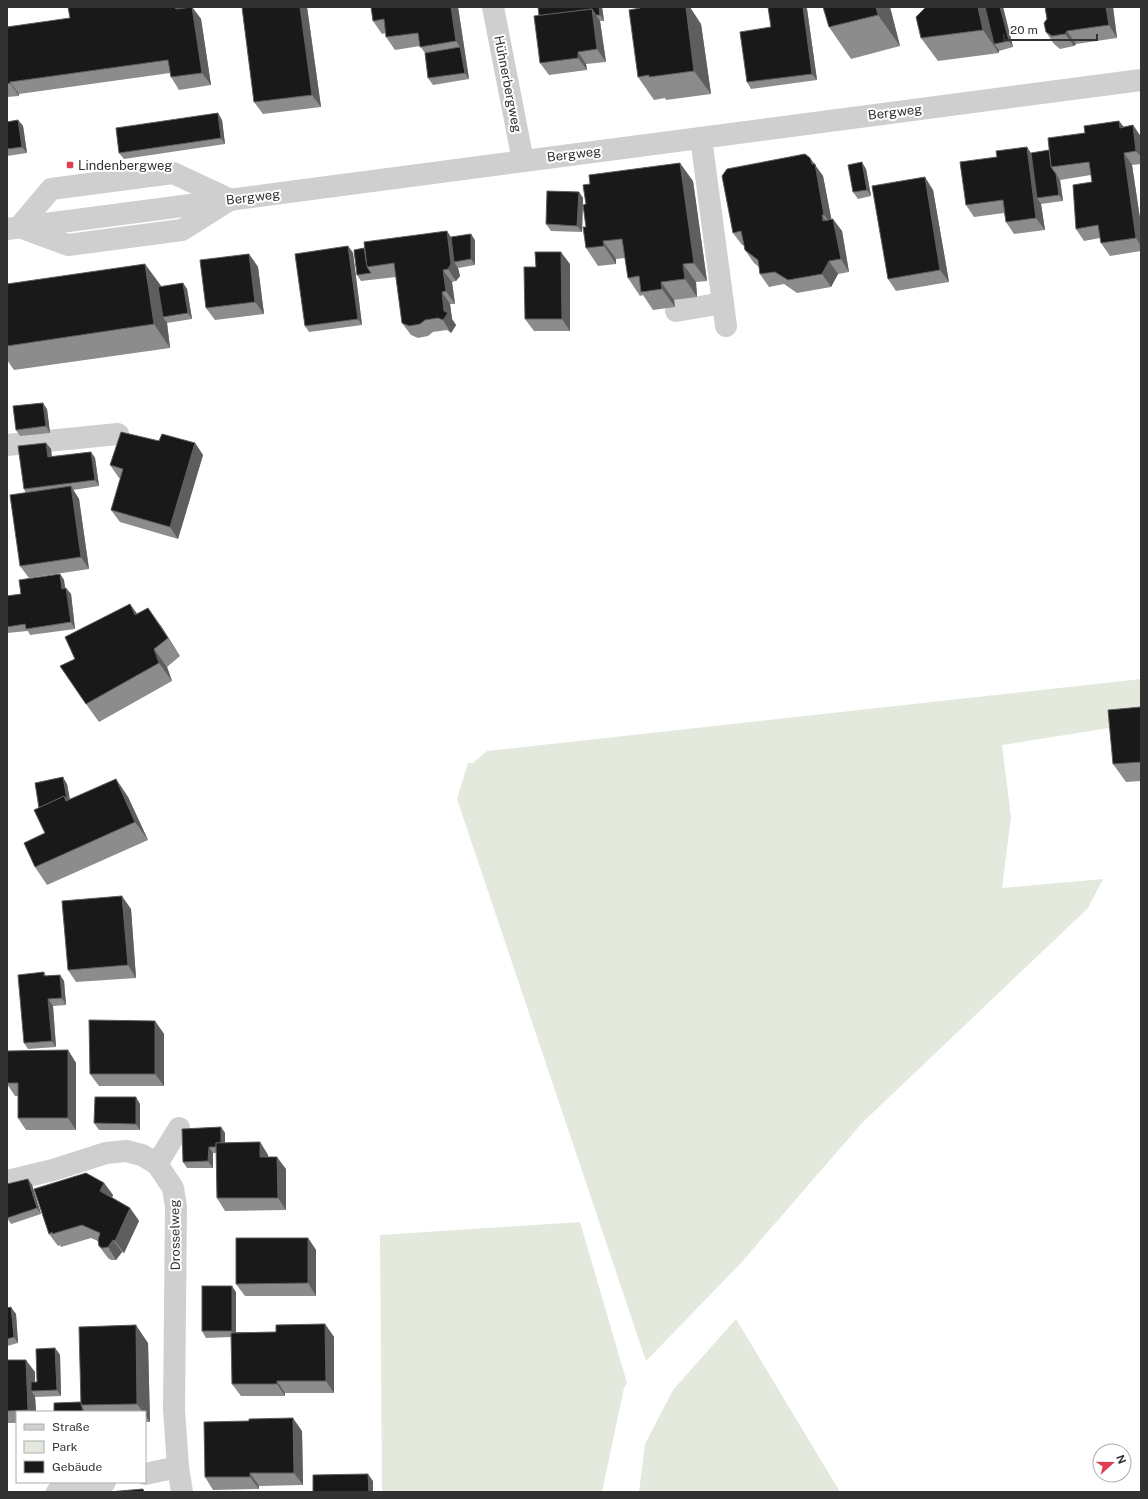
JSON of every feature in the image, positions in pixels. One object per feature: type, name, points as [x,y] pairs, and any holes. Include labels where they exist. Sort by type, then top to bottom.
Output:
[{"type":"street","name":"Hühnerbergweg","points":[[494,7],[523,160]]},
{"type":"street","name":"Bergweg","points":[[13,228],[1141,80]]},
{"type":"street","points":[[701,138],[726,326]]},
{"type":"street","points":[[13,228],[51,189],[173,173],[230,200]]},
{"type":"street","points":[[676,312],[723,303]]},
{"type":"street","points":[[7,445],[118,434]]},
{"type":"street","points":[[157,1164],[178,1128]]},
{"type":"street","name":"Drosselweg","points":[[7,1180],[53,1170],[106,1153],[126,1151],[142,1155],[157,1164],[173,1188],[176,1207],[174,1410],[178,1467],[182,1492]]},
{"type":"street","points":[[146,1474],[178,1467]]},
{"type":"street","points":[[57,1492],[100,1483]]},
{"type":"green space","points":[[1141,679],[1141,723],[1002,745],[1011,817],[1002,888],[1103,879],[1088,908],[862,1123],[740,1264],[646,1361],[457,799],[468,763],[473,763],[487,751]]},
{"type":"green space","points":[[580,1222],[627,1383],[624,1388],[602,1492],[382,1492],[380,1235]]},
{"type":"green space","points":[[736,1319],[840,1492],[639,1492],[645,1444],[673,1390]]},
{"type":"building","points":[[68,7],[175,7],[176,9],[192,7],[202,73],[171,77],[168,60],[10,82],[7,84],[7,27],[70,18]]},
{"type":"building","points":[[242,7],[300,7],[312,95],[254,102]]},
{"type":"building","points":[[371,7],[451,7],[456,41],[420,47],[418,33],[386,37],[384,19],[373,21]]},
{"type":"building","points":[[538,7],[599,7],[600,15],[596,15],[592,9],[539,16]]},
{"type":"building","points":[[640,7],[686,7],[694,71],[638,77],[629,10]]},
{"type":"building","points":[[768,7],[803,7],[812,74],[747,82],[740,32],[771,27]]},
{"type":"building","points":[[823,7],[876,7],[878,15],[829,27]]},
{"type":"building","points":[[926,7],[978,7],[983,30],[921,38],[916,17]]},
{"type":"building","points":[[985,7],[1000,7],[1009,41],[994,44]]},
{"type":"building","points":[[1045,7],[1106,7],[1109,25],[1067,31],[1065,34],[1052,36],[1046,32],[1044,23],[1047,19]]},
{"type":"building","points":[[592,9],[597,49],[578,52],[578,58],[540,63],[534,16]]},
{"type":"building","points":[[460,47],[465,73],[428,78],[425,53]]},
{"type":"building","points":[[218,113],[221,138],[119,153],[116,128]]},
{"type":"building","points":[[18,120],[22,147],[7,149],[7,122]]},
{"type":"building","points":[[1119,121],[1120,128],[1133,125],[1136,151],[1124,153],[1136,238],[1101,243],[1098,225],[1076,229],[1073,185],[1092,182],[1089,162],[1051,167],[1048,138],[1085,133],[1084,126]]},
{"type":"building","points":[[1027,147],[1036,218],[1006,222],[1003,200],[966,205],[960,162],[997,157],[996,151]]},
{"type":"building","points":[[1049,150],[1051,167],[1056,174],[1059,195],[1037,198],[1031,153]]},
{"type":"building","points":[[805,154],[810,158],[812,164],[815,164],[824,215],[822,215],[823,221],[833,219],[841,259],[829,261],[822,274],[788,280],[775,272],[760,274],[758,260],[745,250],[741,231],[733,233],[722,176],[727,169]]},
{"type":"building","points":[[862,162],[867,190],[853,192],[848,165]]},
{"type":"building","points":[[680,163],[694,263],[683,264],[685,279],[661,282],[662,289],[641,292],[639,276],[628,278],[622,239],[603,241],[604,246],[586,248],[583,227],[586,227],[583,205],[586,204],[583,185],[590,184],[589,175]]},
{"type":"building","points":[[925,177],[940,270],[888,279],[872,186]]},
{"type":"building","points":[[547,191],[579,192],[577,226],[546,224]]},
{"type":"building","points":[[447,231],[451,264],[448,269],[443,270],[446,291],[442,292],[444,311],[448,313],[443,320],[438,318],[425,320],[420,324],[409,326],[402,323],[394,263],[367,267],[364,242]]},
{"type":"building","points":[[471,234],[471,259],[454,262],[451,237]]},
{"type":"building","points":[[348,246],[358,319],[305,326],[295,254]]},
{"type":"building","points":[[364,248],[367,267],[371,273],[357,275],[354,250]]},
{"type":"building","points":[[535,252],[561,252],[562,319],[525,319],[524,267],[536,267]]},
{"type":"building","points":[[249,254],[255,302],[206,308],[200,260]]},
{"type":"building","points":[[145,264],[154,324],[7,346],[7,284]]},
{"type":"building","points":[[183,283],[188,313],[163,317],[158,287]]},
{"type":"building","points":[[43,403],[46,426],[16,430],[13,406]]},
{"type":"building","points":[[121,432],[159,441],[162,434],[195,443],[170,527],[111,510],[123,469],[110,465]]},
{"type":"building","points":[[46,443],[48,457],[91,452],[95,480],[24,489],[18,446]]},
{"type":"building","points":[[71,486],[81,557],[20,566],[10,495]]},
{"type":"building","points":[[60,574],[62,589],[66,588],[71,622],[26,629],[25,624],[7,627],[7,596],[21,594],[19,580]]},
{"type":"building","points":[[130,604],[135,615],[148,608],[168,638],[154,649],[159,663],[86,704],[60,666],[75,659],[65,637]]},
{"type":"building","points":[[1141,707],[1141,762],[1113,764],[1108,710]]},
{"type":"building","points":[[63,777],[67,800],[64,796],[39,808],[35,783]]},
{"type":"building","points":[[116,779],[135,822],[35,867],[24,843],[45,833],[34,810],[64,796],[66,801]]},
{"type":"building","points":[[122,896],[128,965],[68,970],[62,901]]},
{"type":"building","points":[[44,972],[44,976],[60,975],[62,998],[48,999],[52,1041],[24,1043],[18,975]]},
{"type":"building","points":[[89,1020],[155,1021],[155,1074],[90,1074]]},
{"type":"building","points":[[68,1050],[68,1118],[18,1118],[18,1083],[7,1083],[7,1051]]},
{"type":"building","points":[[95,1097],[136,1097],[136,1124],[94,1123]]},
{"type":"building","points":[[221,1127],[221,1143],[216,1143],[216,1147],[209,1147],[208,1161],[183,1162],[182,1129]]},
{"type":"building","points":[[260,1142],[260,1157],[277,1157],[278,1198],[217,1198],[216,1143]]},
{"type":"building","points":[[86,1173],[104,1183],[100,1191],[130,1208],[115,1241],[113,1240],[108,1247],[102,1248],[99,1246],[98,1240],[100,1233],[82,1225],[49,1234],[34,1189]]},
{"type":"building","points":[[28,1179],[37,1208],[7,1218],[7,1184]]},
{"type":"building","points":[[236,1238],[308,1238],[308,1283],[236,1284]]},
{"type":"building","points":[[202,1286],[232,1286],[232,1331],[202,1331]]},
{"type":"building","points":[[11,1307],[14,1337],[7,1339],[7,1308]]},
{"type":"building","points":[[325,1324],[326,1381],[277,1381],[277,1384],[232,1384],[231,1333],[276,1332],[276,1325]]},
{"type":"building","points":[[136,1325],[137,1404],[81,1405],[79,1327]]},
{"type":"building","points":[[55,1348],[57,1390],[31,1391],[31,1382],[37,1382],[36,1349]]},
{"type":"building","points":[[7,1360],[26,1360],[28,1410],[7,1411]]},
{"type":"building","points":[[81,1402],[83,1411],[54,1411],[54,1403]]},
{"type":"building","points":[[293,1418],[294,1473],[250,1473],[250,1477],[205,1477],[204,1422]]},
{"type":"building","points":[[368,1474],[369,1492],[313,1492],[313,1475]]},
{"type":"building","points":[[143,1489],[144,1492],[109,1492]]},
{"type":"place","name":"Lindenbergweg","points":[[70,165]]}]
